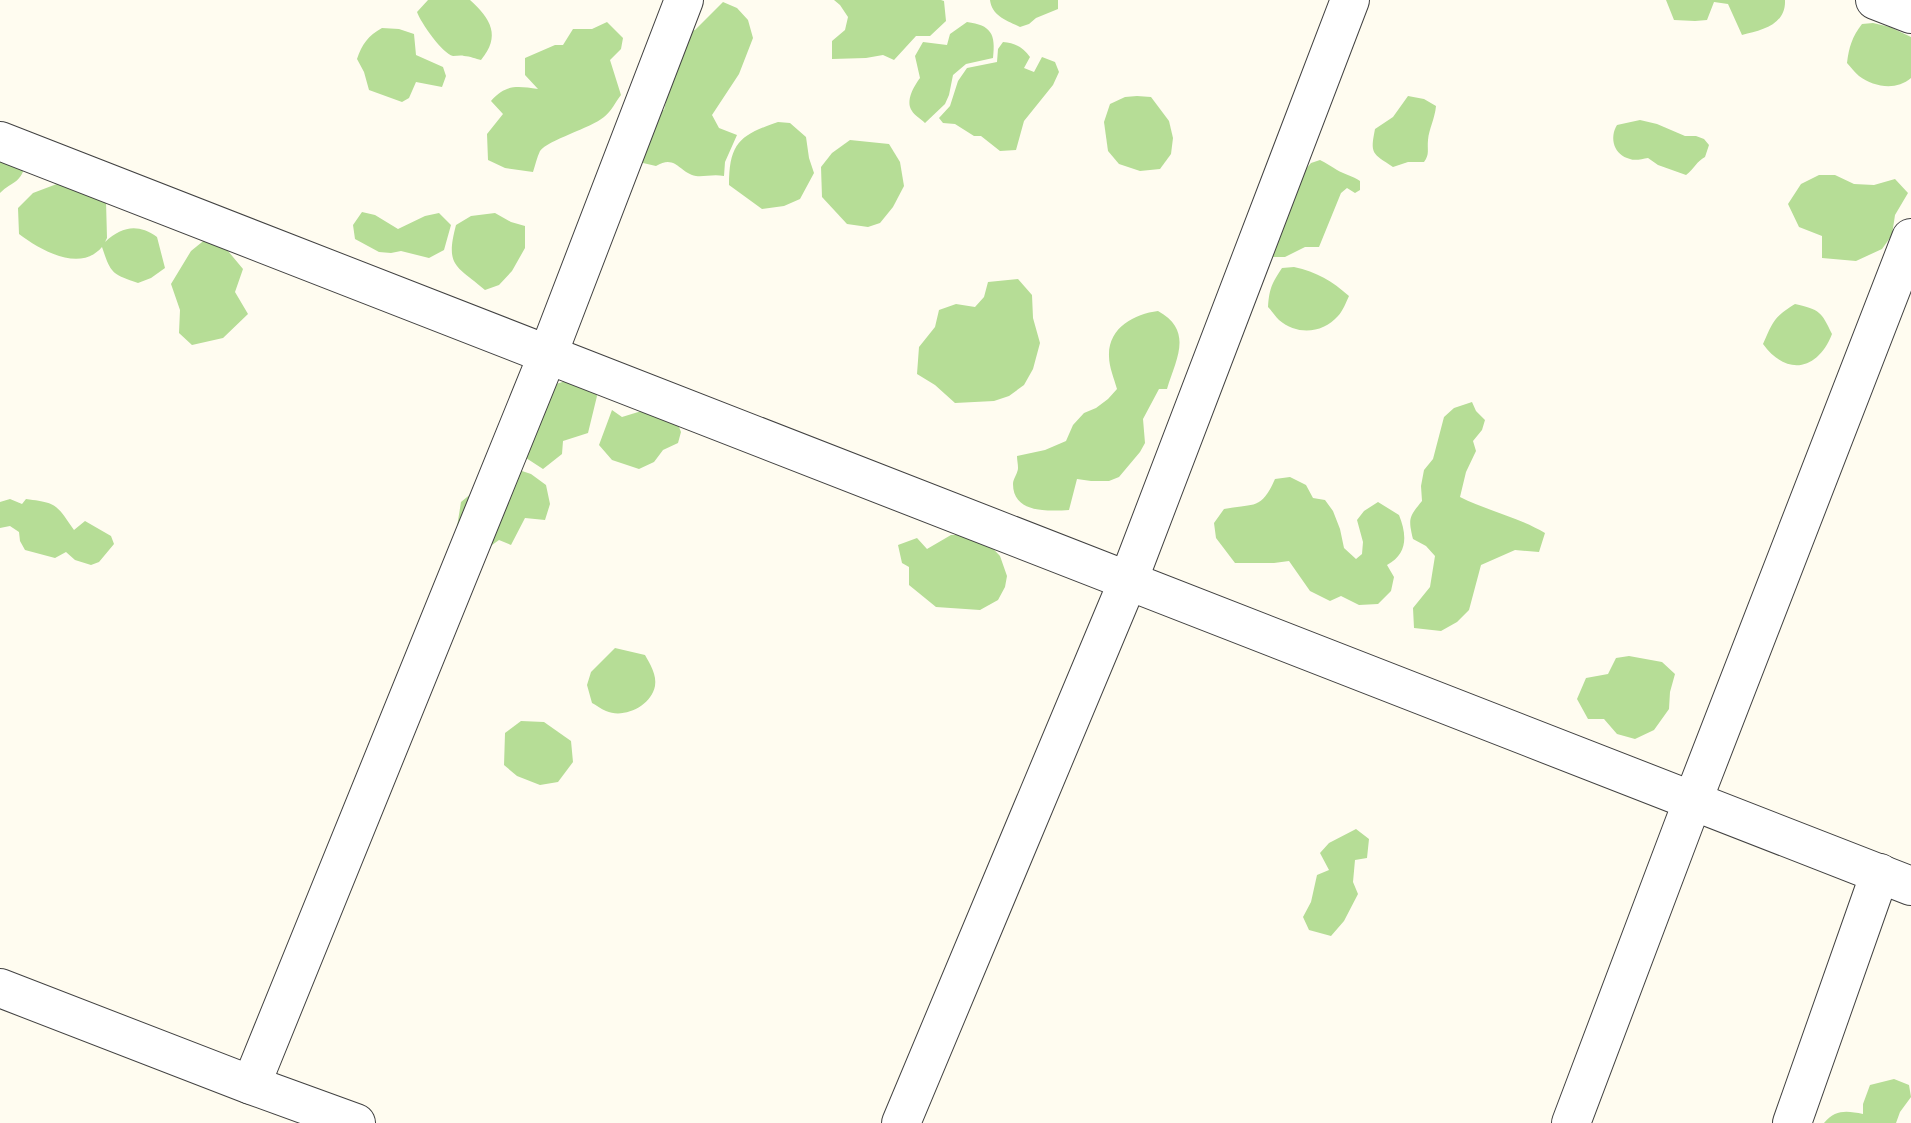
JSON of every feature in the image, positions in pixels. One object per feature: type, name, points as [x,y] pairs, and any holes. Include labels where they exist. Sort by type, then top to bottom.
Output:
[{"type":"street","points":[[251,1085],[548,354],[684,0]]},
{"type":"street","points":[[901,1123],[1128,581],[1350,0]]},
{"type":"street","points":[[1875,0],[1911,14]]},
{"type":"street","points":[[0,141],[1895,879],[1792,1123]]},
{"type":"street","points":[[1571,1123],[1911,238]]},
{"type":"street","points":[[0,988],[356,1123]]},
{"type":"green space","points":[[428,0],[470,0],[477,7],[488,21],[492,35],[491,43],[481,60],[453,56],[438,44],[417,12]]},
{"type":"green space","points":[[834,0],[941,0],[944,1],[946,21],[930,36],[916,36],[894,60],[883,55],[832,59],[832,41],[845,30],[848,17]]},
{"type":"green space","points":[[990,0],[1058,0],[1058,9],[1020,27],[997,14]]},
{"type":"green space","points":[[1666,0],[1785,0],[1782,15],[1777,21],[1742,35],[1728,4],[1714,2],[1707,20],[1674,20]]},
{"type":"green space","points":[[723,2],[737,8],[748,20],[753,38],[739,74],[712,115],[719,128],[737,135],[725,162],[724,176],[696,176],[668,162],[656,166],[643,163],[625,141],[652,111],[664,110],[683,33],[695,30]]},
{"type":"green space","points":[[607,22],[623,38],[621,49],[610,60],[621,95],[609,112],[598,121],[545,147],[540,151],[533,172],[505,168],[488,160],[487,134],[503,114],[491,101],[507,89],[538,89],[525,75],[525,58],[555,45],[563,45],[573,29],[592,29]]},
{"type":"green space","points":[[967,22],[987,28],[990,32],[994,43],[993,58],[966,64],[953,75],[945,104],[925,123],[914,114],[909,103],[920,78],[915,56],[923,42],[947,45],[950,34]]},
{"type":"green space","points":[[1873,23],[1890,27],[1911,37],[1911,78],[1899,85],[1871,83],[1859,76],[1847,63],[1852,42],[1862,24]]},
{"type":"green space","points":[[382,28],[399,29],[414,34],[416,55],[443,67],[446,76],[442,87],[416,82],[409,98],[402,102],[369,90],[357,59],[366,41]]},
{"type":"green space","points":[[1003,42],[1018,46],[1030,57],[1024,68],[1034,72],[1042,57],[1055,62],[1059,72],[1053,85],[1024,121],[1016,150],[1000,151],[981,136],[974,136],[955,124],[943,123],[939,118],[950,106],[958,81],[967,68],[997,62],[998,49]]},
{"type":"green space","points":[[1408,96],[1424,99],[1436,106],[1428,154],[1424,162],[1408,162],[1393,167],[1374,152],[1375,129],[1393,117]]},
{"type":"green space","points":[[1125,97],[1151,97],[1169,121],[1173,138],[1171,154],[1160,169],[1140,171],[1119,164],[1108,151],[1104,122],[1110,104]]},
{"type":"green space","points":[[1640,120],[1685,136],[1704,139],[1709,145],[1705,157],[1686,175],[1658,165],[1648,158],[1634,160],[1625,157],[1617,150],[1613,140],[1617,125]]},
{"type":"green space","points":[[778,122],[790,123],[806,137],[814,173],[800,199],[784,206],[762,209],[729,185],[731,159],[734,150],[746,137]]},
{"type":"green space","points":[[0,139],[25,162],[19,178],[0,193]]},
{"type":"green space","points":[[850,140],[889,144],[900,162],[904,186],[893,207],[880,223],[868,227],[847,224],[822,197],[821,167],[832,153]]},
{"type":"green space","points":[[1320,160],[1360,181],[1360,190],[1355,193],[1347,188],[1341,193],[1319,247],[1305,247],[1285,257],[1272,257],[1295,182],[1311,163]]},
{"type":"green space","points":[[1819,175],[1835,175],[1854,184],[1874,185],[1895,179],[1908,193],[1895,215],[1892,235],[1882,249],[1856,261],[1822,258],[1822,236],[1799,227],[1788,204],[1801,184]]},
{"type":"green space","points":[[70,179],[106,201],[105,242],[124,230],[136,228],[150,233],[157,237],[165,268],[138,283],[114,272],[102,247],[93,255],[72,259],[49,252],[19,234],[18,208],[33,193]]},
{"type":"green space","points":[[362,212],[375,215],[398,229],[425,216],[439,213],[451,225],[444,250],[429,258],[401,251],[379,252],[355,239],[353,225]]},
{"type":"green space","points":[[495,213],[525,226],[525,248],[512,271],[499,285],[485,290],[456,264],[452,249],[453,239],[456,225],[471,216]]},
{"type":"green space","points":[[207,238],[223,245],[243,269],[235,292],[248,314],[223,338],[192,345],[179,333],[180,310],[171,284],[191,251]]},
{"type":"green space","points":[[1294,267],[1324,278],[1349,296],[1340,314],[1332,322],[1318,329],[1294,329],[1279,320],[1268,307],[1273,282],[1282,268]]},
{"type":"green space","points":[[1018,279],[1032,295],[1033,318],[1040,343],[1033,369],[1024,385],[1009,396],[994,401],[955,403],[935,385],[917,374],[919,347],[935,327],[939,310],[956,304],[975,307],[984,297],[988,282]]},
{"type":"green space","points":[[1795,304],[1819,313],[1832,334],[1819,355],[1801,365],[1782,361],[1772,355],[1763,344],[1775,320]]},
{"type":"green space","points":[[1158,311],[1176,327],[1179,337],[1178,356],[1167,389],[1159,389],[1143,419],[1145,443],[1140,452],[1119,477],[1109,481],[1077,479],[1069,510],[1043,510],[1026,506],[1019,501],[1013,484],[1018,470],[1017,456],[1045,450],[1066,441],[1073,425],[1084,413],[1108,399],[1117,389],[1109,360],[1113,338],[1124,324],[1132,319]]},
{"type":"green space","points":[[581,376],[594,386],[597,396],[588,433],[563,441],[562,454],[543,469],[523,456],[556,384]]},
{"type":"green space","points":[[1472,402],[1485,420],[1482,430],[1473,441],[1476,451],[1466,472],[1460,497],[1545,533],[1539,552],[1515,550],[1481,565],[1469,610],[1457,622],[1441,631],[1414,628],[1413,608],[1430,587],[1435,556],[1426,546],[1413,539],[1411,518],[1422,501],[1424,470],[1433,459],[1444,417],[1454,408]]},
{"type":"green space","points":[[648,409],[675,417],[681,432],[678,443],[663,450],[654,462],[639,469],[612,460],[599,445],[612,410],[622,417]]},
{"type":"green space","points":[[513,468],[531,474],[546,485],[550,504],[545,520],[525,518],[511,545],[499,540],[485,550],[457,527],[461,502],[478,488]]},
{"type":"green space","points":[[1290,477],[1306,485],[1313,498],[1325,500],[1333,511],[1344,548],[1356,559],[1362,554],[1363,542],[1357,520],[1364,511],[1378,502],[1399,515],[1404,543],[1399,555],[1387,565],[1394,577],[1391,591],[1378,604],[1359,605],[1341,596],[1330,601],[1310,591],[1289,561],[1235,563],[1216,538],[1214,523],[1224,509],[1255,504],[1265,496],[1275,479]]},
{"type":"green space","points":[[10,499],[22,504],[26,499],[55,506],[74,530],[85,521],[111,536],[114,544],[99,562],[91,565],[75,560],[66,552],[55,558],[25,550],[19,532],[10,526],[0,528],[0,502]]},
{"type":"green space","points":[[951,535],[980,535],[1000,556],[1007,576],[1005,587],[998,600],[980,610],[936,607],[909,585],[909,567],[902,563],[898,545],[917,538],[927,549]]},
{"type":"green space","points":[[615,648],[645,655],[655,678],[655,686],[648,699],[628,712],[613,713],[592,703],[587,685],[591,672]]},
{"type":"green space","points":[[1629,656],[1662,662],[1675,674],[1669,709],[1654,730],[1635,739],[1617,734],[1604,719],[1588,719],[1577,699],[1586,678],[1608,674],[1616,658]]},
{"type":"green space","points":[[521,721],[544,722],[571,741],[573,762],[558,782],[540,785],[517,776],[504,765],[505,733]]},
{"type":"green space","points":[[1356,829],[1369,839],[1367,858],[1355,860],[1353,882],[1358,894],[1344,921],[1331,936],[1309,930],[1303,917],[1311,902],[1317,875],[1329,870],[1320,853],[1329,843]]},
{"type":"green space","points":[[1894,1079],[1909,1085],[1911,1097],[1896,1123],[1824,1123],[1833,1115],[1842,1112],[1863,1114],[1863,1104],[1870,1085]]}]
